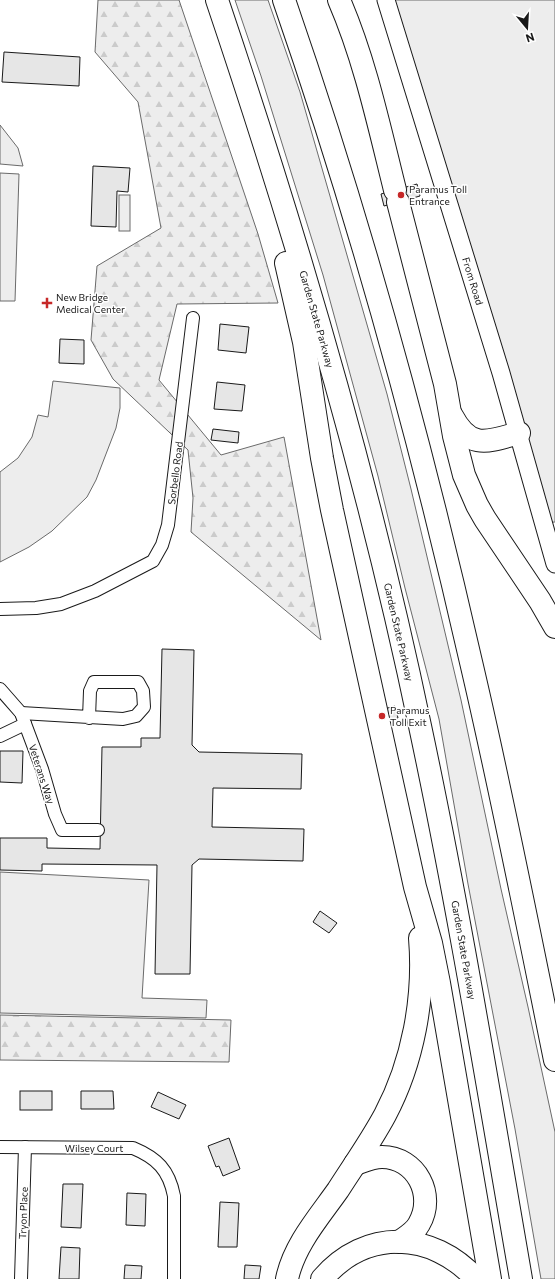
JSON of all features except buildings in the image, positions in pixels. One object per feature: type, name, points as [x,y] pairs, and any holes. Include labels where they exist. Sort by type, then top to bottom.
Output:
[{"type":"highway","name":"Garden State Parkway","points":[[217,0],[244,79],[286,212],[330,363],[369,509],[404,652],[452,885],[521,1279]]},
{"type":"highway","points":[[284,0],[359,236],[418,446],[472,664],[555,1060]]},
{"type":"highway","points":[[339,0],[350,28],[368,86],[397,196],[445,384],[454,436],[464,475],[477,505],[540,601],[555,627]]},
{"type":"highway","points":[[244,79],[278,234],[299,316],[332,510],[415,887],[431,943],[490,1279]]},
{"type":"highway","points":[[450,413],[461,431],[474,439],[484,441],[493,440],[519,433]]},
{"type":"highway","points":[[287,1279],[292,1263],[303,1241],[374,1134],[395,1094],[403,1074],[418,1010],[420,945],[415,887]]},
{"type":"highway","points":[[355,1164],[374,1158],[392,1158],[408,1166],[421,1180],[425,1197],[423,1217],[413,1232],[399,1242]]},
{"type":"highway","points":[[322,1279],[338,1264],[350,1255],[362,1249],[374,1245],[399,1242],[421,1244],[445,1253],[462,1265],[476,1279]]},
{"type":"street","name":"From Road","points":[[386,0],[422,113],[519,433],[549,523],[555,564]]},
{"type":"street","name":"Sorbello Road","points":[[0,609],[36,608],[61,604],[95,591],[152,561],[162,545],[168,525],[193,318]]},
{"type":"street","points":[[0,736],[23,718],[123,719],[136,716],[144,707],[143,691],[138,682],[94,682],[90,691],[89,718]]},
{"type":"street","name":"Veterans Way","points":[[0,689],[23,718],[42,769],[55,814],[62,830],[98,830]]},
{"type":"street","name":"Wilsey Court","points":[[0,1147],[133,1148],[145,1153],[155,1160],[164,1170],[172,1184],[174,1196],[174,1279]]},
{"type":"street","name":"Tryon Place","points":[[21,1279],[25,1147]]},
{"type":"shaded area","points":[[235,0],[268,0],[300,92],[387,394],[411,489],[461,700],[555,1132],[555,1279],[541,1279],[515,1129],[468,884],[439,719],[378,476],[323,275],[261,76]]},
{"type":"shaded area","points":[[386,0],[555,0],[555,522],[543,523]]},
{"type":"shaded area","points":[[0,125],[18,148],[23,166],[0,164]]},
{"type":"shaded area","points":[[0,173],[19,174],[15,301],[0,301]]},
{"type":"shaded area","points":[[119,195],[130,195],[130,231],[119,231]]},
{"type":"shaded area","points":[[53,381],[120,388],[120,408],[116,428],[96,480],[87,497],[52,531],[29,547],[0,562],[0,472],[18,458],[32,437],[38,415],[48,417]]},
{"type":"shaded area","points":[[0,872],[149,880],[142,998],[207,1000],[206,1018],[0,1013]]},
{"type":"green space","points":[[98,0],[179,0],[258,234],[278,303],[177,304],[159,380],[221,455],[284,437],[321,640],[191,532],[193,498],[188,450],[113,379],[91,340],[97,266],[161,228],[138,102],[95,52]]},
{"type":"green space","points":[[0,1015],[231,1020],[229,1062],[0,1060]]},
{"type":"place","name":"Paramus Toll Entrance","points":[[401,195]]},
{"type":"place","name":"New Bridge Medical Center","points":[[47,303]]},
{"type":"place","name":"Paramus Toll Exit","points":[[382,716]]}]
